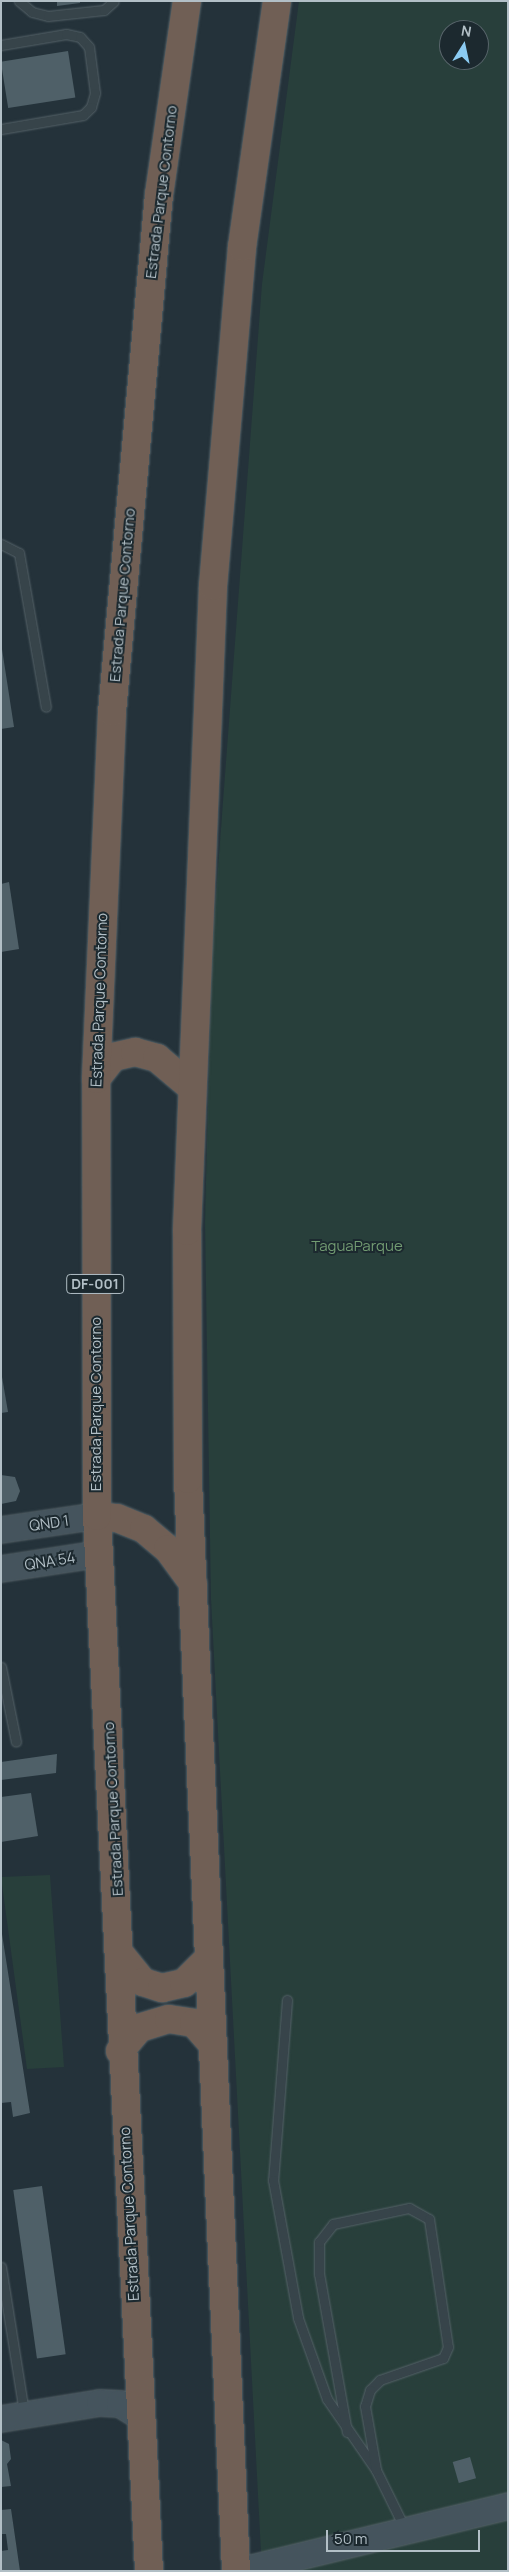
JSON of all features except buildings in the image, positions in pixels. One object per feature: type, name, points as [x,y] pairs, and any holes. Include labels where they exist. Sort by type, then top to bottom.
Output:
[{"type":"highway","name":"Estrada Parque Contorno","points":[[149,2571],[142,2418],[120,2051],[121,1955],[97,1516],[96,1079],[112,712],[159,195],[186,1]]},
{"type":"highway","points":[[236,2571],[208,1959],[188,1460],[190,1086],[213,586],[242,247],[277,1]]},
{"type":"highway","points":[[96,1079],[114,1057],[136,1052],[157,1058],[190,1086]]},
{"type":"highway","points":[[97,1516],[116,1518],[144,1529],[168,1549],[193,1583]]},
{"type":"highway","points":[[121,1955],[143,1982],[162,1988],[184,1983],[208,1959]]},
{"type":"highway","points":[[120,2051],[139,2028],[169,2019],[194,2023],[213,2045]]},
{"type":"street","name":"QND 1","points":[[1,1530],[97,1516]]},
{"type":"street","name":"QNA 54","points":[[1,1568],[99,1554]]},
{"type":"street","points":[[100,2403],[138,2371]]},
{"type":"street","points":[[13,2417],[100,2403],[120,2404],[142,2418]]},
{"type":"street","points":[[240,2571],[508,2506]]},
{"type":"lane","points":[[20,1],[32,12],[48,16],[104,10],[114,1]]},
{"type":"lane","points":[[1,45],[66,34],[80,37],[89,47],[95,92],[83,115],[1,129]]},
{"type":"lane","points":[[1,544],[19,553],[46,706]]},
{"type":"lane","points":[[1,1667],[16,1742]]},
{"type":"lane","points":[[287,2000],[273,2158],[278,2220],[309,2358],[348,2432],[376,2470],[406,2531]]},
{"type":"lane","points":[[348,2432],[319,2274],[320,2242],[333,2224],[409,2208],[428,2219],[448,2347],[443,2358],[380,2380],[370,2390],[365,2406],[376,2470]]},
{"type":"lane","points":[[1,2268],[13,2417]]},
{"type":"green space","name":"TaguaParque","points":[[299,1],[508,1],[508,2571],[262,2571],[211,1599],[205,1221],[212,948],[262,284]]},
{"type":"green space","points":[[50,1875],[64,2067],[27,2069],[1,1877]]}]
